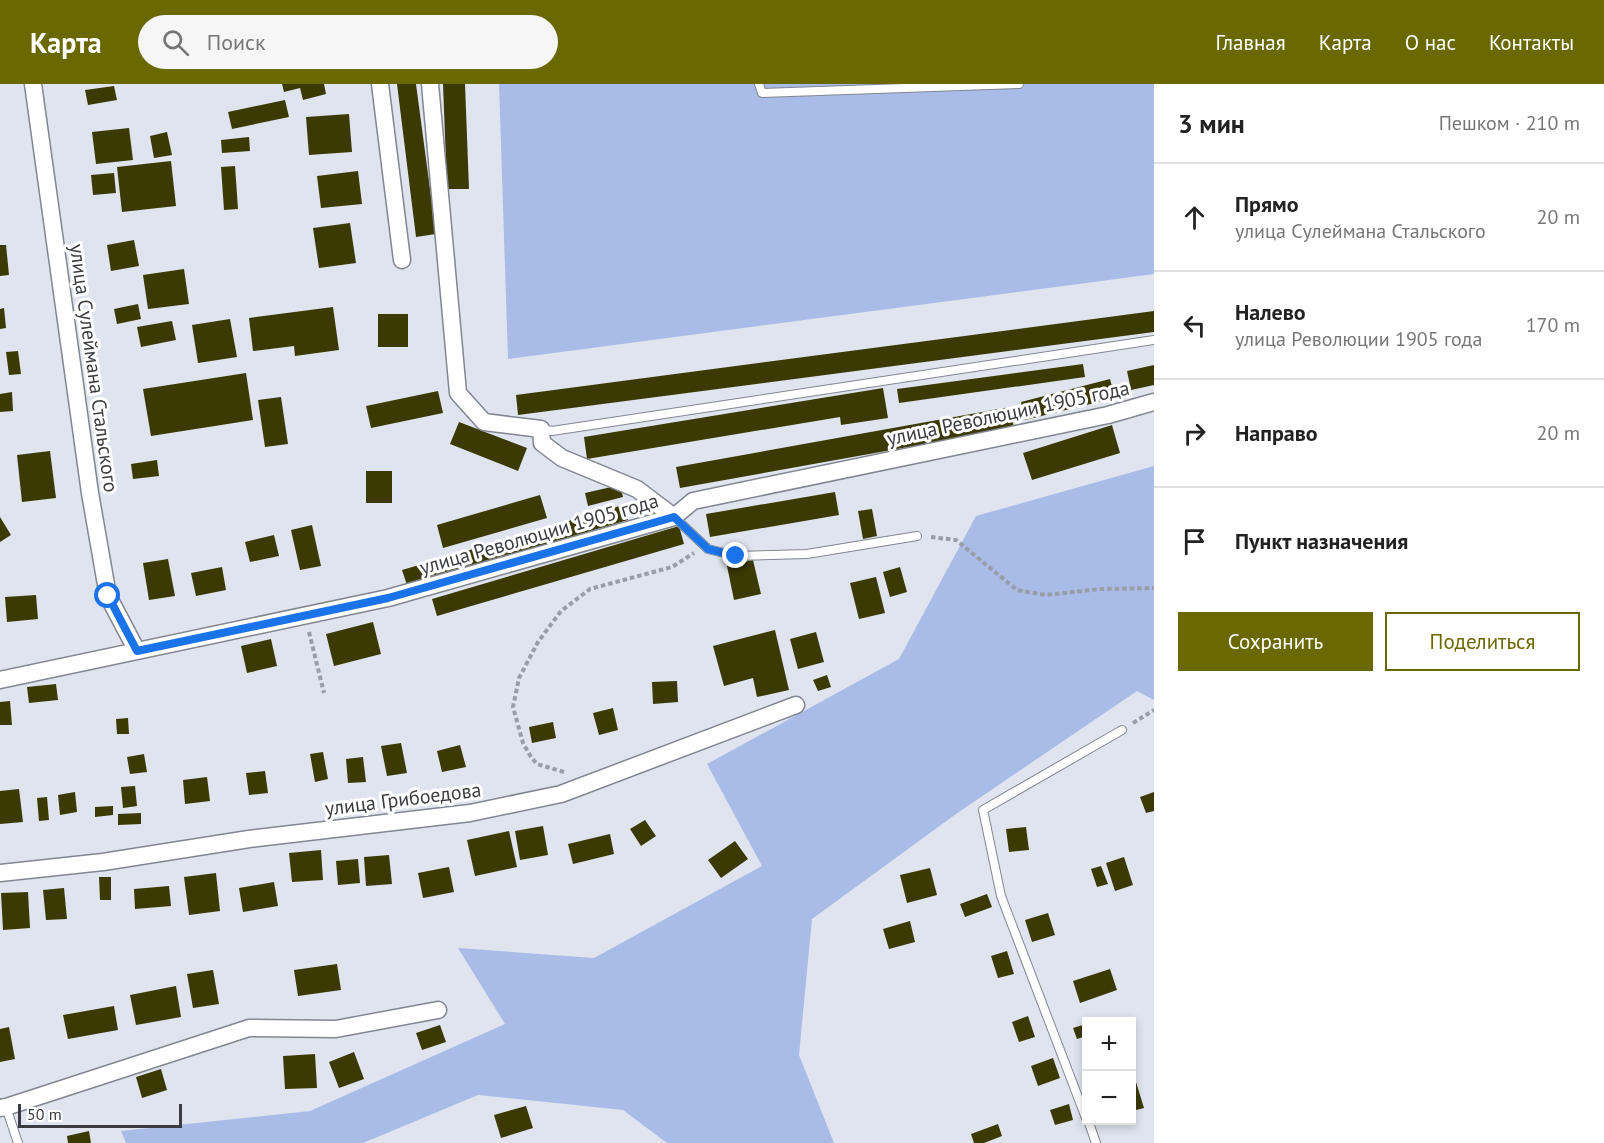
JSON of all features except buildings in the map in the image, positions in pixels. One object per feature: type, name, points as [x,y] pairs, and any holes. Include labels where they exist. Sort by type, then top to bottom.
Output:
[{"type":"street","name":"улица Сулеймана Стальского","points":[[33,84],[90,493],[108,596],[137,651]]},
{"type":"street","points":[[380,84],[402,260]]},
{"type":"street","points":[[430,84],[458,393],[484,422],[540,429],[542,443],[562,458],[637,489],[674,517]]},
{"type":"street","name":"улица Революции 1905 года","points":[[0,680],[388,598],[674,517],[693,501],[1107,415],[1154,402]]},
{"type":"street","name":"улица Грибоедова","points":[[0,873],[103,862],[249,839],[470,813],[561,794],[796,705]]},
{"type":"street","points":[[3,1107],[249,1028],[336,1029],[438,1010]]},
{"type":"lane","points":[[759,84],[762,93],[1019,84]]},
{"type":"lane","points":[[540,429],[552,431],[1154,340]]},
{"type":"lane","points":[[674,517],[708,549],[736,556],[807,554],[917,536]]},
{"type":"lane","points":[[1082,1106],[1001,896],[983,810],[1122,730]]},
{"type":"lane","points":[[3,1107],[18,1143]]},
{"type":"lane","points":[[1089,1125],[1096,1143]]},
{"type":"path","points":[[917,536],[956,540],[1017,590],[1046,595],[1100,589],[1154,588]]},
{"type":"path","points":[[575,772],[565,772],[537,764],[523,743],[513,707],[519,678],[538,642],[561,611],[590,590],[672,567],[704,546]]},
{"type":"path","points":[[305,617],[324,693]]},
{"type":"path","points":[[1122,730],[1154,710]]},
{"type":"shaded area","points":[[499,84],[1154,84],[1154,274],[508,359]]},
{"type":"shaded area","points":[[1154,466],[1154,700],[1137,691],[956,814],[812,919],[799,1055],[834,1143],[667,1143],[623,1110],[478,1095],[363,1143],[126,1143],[121,1131],[310,1111],[505,1024],[458,948],[594,958],[762,866],[707,764],[899,659],[976,516]]},
{"type":"route","points":[[108,596],[137,651],[388,598],[674,517],[708,549],[736,556]]}]
